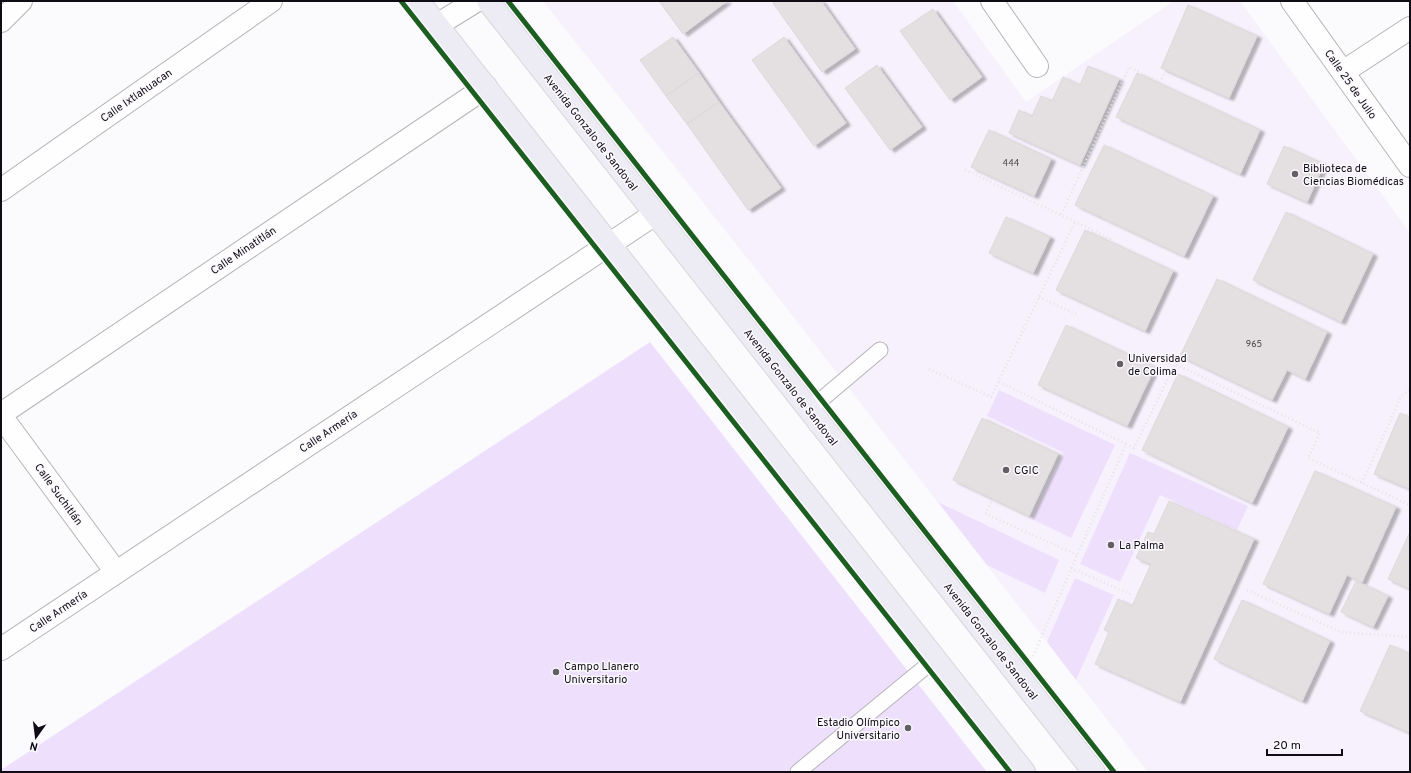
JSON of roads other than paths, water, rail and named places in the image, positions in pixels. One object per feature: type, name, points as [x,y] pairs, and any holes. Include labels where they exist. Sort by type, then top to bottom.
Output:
[{"type":"main road","points":[[418,1],[1024,772]]},
{"type":"main road","name":"Avenida Gonzalo de Sandoval","points":[[488,1],[1094,772]]},
{"type":"street","points":[[1,21],[21,1]]},
{"type":"street","name":"Calle Ixtlahuacan","points":[[1,190],[272,1]]},
{"type":"street","points":[[437,25],[476,1]]},
{"type":"street","points":[[992,1],[1037,66]]},
{"type":"street","name":"Calle 25 de Julio","points":[[1292,1],[1410,166]]},
{"type":"street","points":[[1343,72],[1410,28]]},
{"type":"street","name":"Calle Minatitlán","points":[[1,415],[486,87]]},
{"type":"street","name":"Calle Armería","points":[[1,649],[655,214]]},
{"type":"street","name":"Calle Suchitlán","points":[[1,415],[116,572]]},
{"type":"lane","points":[[809,410],[880,350]]},
{"type":"lane","points":[[798,772],[935,659]]},
{"type":"place","name":"Biblioteca de Ciencias Biomédicas","points":[[1295,174]]},
{"type":"place","name":"Universidad de Colima","points":[[1120,364]]},
{"type":"place","name":"CGIC","points":[[1006,470]]},
{"type":"place","name":"La Palma","points":[[1111,545]]},
{"type":"place","name":"Campo Llanero Universitario","points":[[556,672]]},
{"type":"place","name":"Estadio Olímpico Universitario","points":[[908,728]]}]
